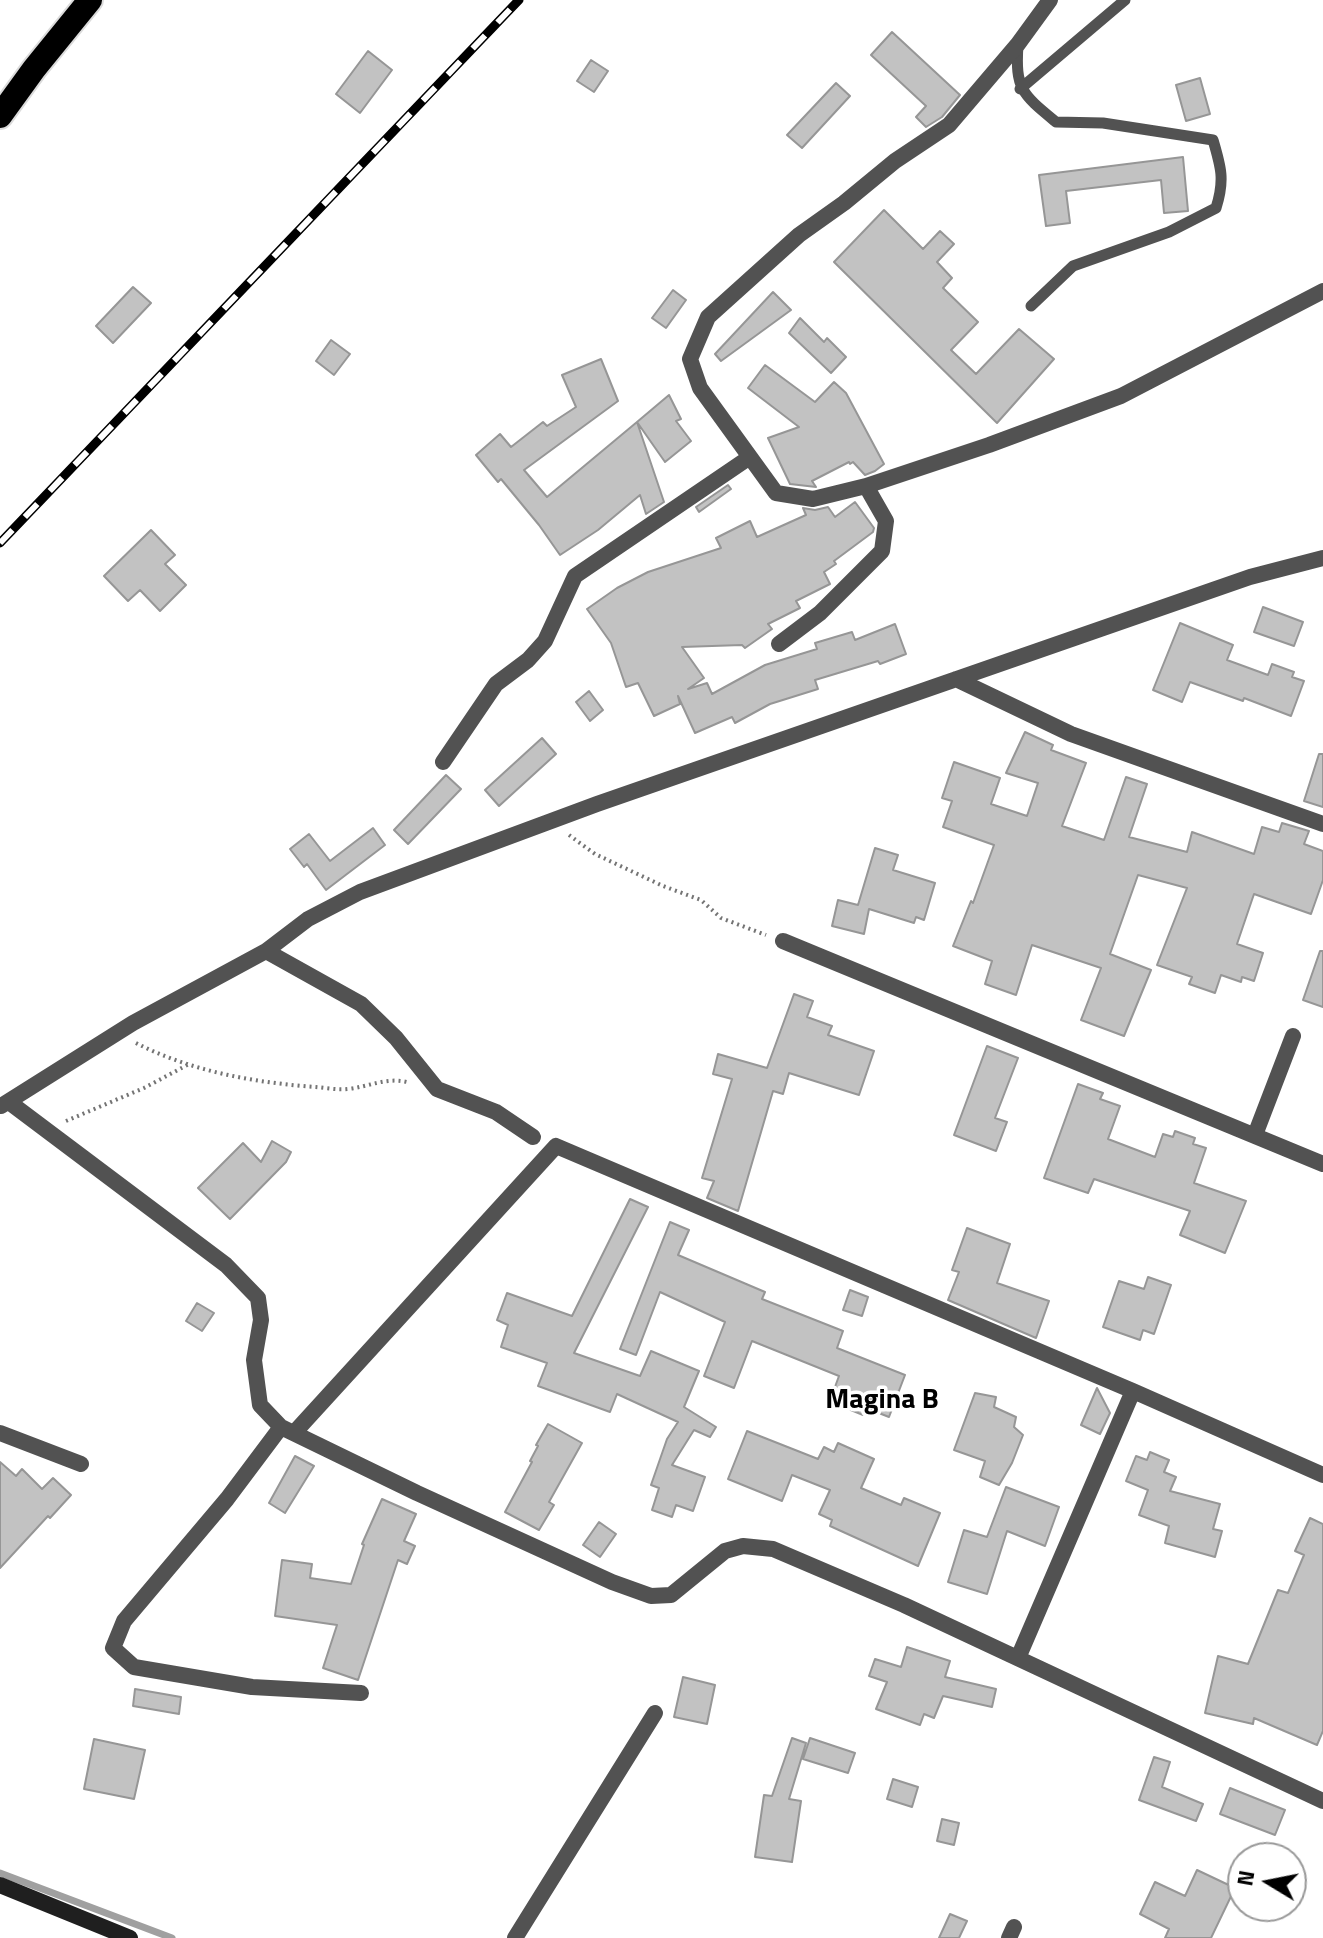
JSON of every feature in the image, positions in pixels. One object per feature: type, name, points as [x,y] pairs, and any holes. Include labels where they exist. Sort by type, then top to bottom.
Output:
[{"type":"highway","points":[[0,116],[90,0]]},
{"type":"street","points":[[1050,0],[1018,44],[949,125],[895,161],[799,235],[708,317],[690,359],[700,388],[776,493],[813,499],[866,486],[989,445],[1121,396],[1323,291]]},
{"type":"street","points":[[443,762],[496,684],[528,660],[545,641],[575,576],[750,457]]},
{"type":"street","points":[[779,644],[820,613],[882,551],[886,521],[866,486]]},
{"type":"street","points":[[1323,558],[1250,577],[552,821],[360,892],[308,919],[266,951],[117,1033],[4,1105],[44,1129],[226,1265],[258,1298],[261,1320],[254,1360],[260,1405],[287,1430],[431,1500],[612,1582],[651,1596],[671,1595],[725,1551],[743,1546],[773,1549],[1018,1658],[1323,1801]]},
{"type":"street","points":[[956,679],[1071,734],[1323,824]]},
{"type":"street","points":[[783,941],[1323,1164]]},
{"type":"street","points":[[266,951],[361,1004],[396,1038],[437,1089],[496,1112],[533,1137]]},
{"type":"street","points":[[1255,1135],[1293,1036]]},
{"type":"street","points":[[361,1693],[252,1687],[134,1667],[113,1648],[124,1621],[287,1430],[556,1146],[1323,1475]]},
{"type":"street","points":[[1018,1658],[1133,1391]]},
{"type":"street","points":[[0,1433],[81,1464]]},
{"type":"street","points":[[515,1938],[655,1713]]},
{"type":"street","points":[[0,1885],[130,1938]]},
{"type":"lane","points":[[1020,89],[1125,0]]},
{"type":"lane","points":[[1018,44],[1016,71],[1020,89],[1056,122],[1103,123],[1213,140],[1222,170],[1223,188],[1216,208],[1169,232],[1073,266],[1031,306]]},
{"type":"path","points":[[552,821],[595,854],[701,900],[721,918],[783,941]]},
{"type":"path","points":[[117,1033],[152,1051],[214,1071],[280,1084],[346,1089],[392,1079],[437,1089]]},
{"type":"path","points":[[44,1129],[144,1088],[191,1063]]},
{"type":"building","points":[[892,32],[960,95],[942,117],[926,127],[916,117],[926,106],[871,55]]},
{"type":"building","points":[[368,51],[392,70],[360,113],[336,94]]},
{"type":"building","points":[[591,60],[608,71],[594,92],[577,81]]},
{"type":"building","points":[[1200,78],[1210,114],[1186,121],[1176,85]]},
{"type":"building","points":[[836,83],[850,96],[802,148],[787,135]]},
{"type":"building","points":[[1183,157],[1188,211],[1164,213],[1161,180],[1066,191],[1070,223],[1046,226],[1039,175]]},
{"type":"building","points":[[884,210],[923,249],[940,231],[954,244],[937,262],[952,278],[943,288],[978,322],[951,350],[976,374],[1019,329],[1054,359],[997,423],[834,262]]},
{"type":"building","points":[[133,287],[151,303],[113,343],[96,326]]},
{"type":"building","points":[[673,290],[686,300],[666,328],[652,318]]},
{"type":"building","points":[[773,292],[791,310],[721,361],[715,354]]},
{"type":"building","points":[[800,318],[824,342],[827,338],[846,357],[831,373],[789,333]]},
{"type":"building","points":[[331,340],[350,354],[334,375],[316,361]]},
{"type":"building","points":[[601,359],[618,401],[524,470],[547,497],[637,422],[664,502],[646,514],[640,495],[598,530],[560,555],[501,479],[498,482],[476,455],[500,434],[511,447],[543,422],[547,426],[576,407],[562,375]]},
{"type":"building","points":[[765,365],[815,402],[834,382],[846,393],[884,464],[865,475],[853,462],[849,462],[812,481],[816,487],[790,484],[768,438],[799,427],[748,388]]},
{"type":"building","points":[[669,395],[681,419],[676,421],[691,441],[665,462],[637,422]]},
{"type":"building","points":[[728,485],[731,489],[699,512],[696,507]]},
{"type":"building","points":[[855,502],[874,528],[873,532],[824,572],[830,584],[796,601],[800,608],[768,624],[772,629],[745,648],[742,645],[682,647],[704,678],[688,689],[707,683],[712,694],[765,665],[817,649],[815,643],[852,632],[855,640],[895,624],[906,654],[880,664],[878,661],[815,680],[818,689],[770,704],[735,723],[732,717],[695,733],[678,696],[680,704],[654,716],[638,683],[626,687],[611,643],[587,609],[648,572],[721,548],[716,538],[750,521],[757,537],[806,515],[803,508],[815,510],[828,507],[835,517]]},
{"type":"building","points":[[151,530],[175,555],[165,564],[186,585],[160,611],[140,590],[128,601],[104,576]]},
{"type":"building","points":[[1263,607],[1303,622],[1294,646],[1254,632]]},
{"type":"building","points":[[1180,623],[1233,645],[1227,660],[1268,675],[1272,664],[1294,672],[1292,677],[1304,681],[1291,716],[1190,682],[1182,702],[1153,690]]},
{"type":"building","points":[[589,691],[603,710],[590,721],[576,702]]},
{"type":"building","points":[[1025,732],[1053,745],[1051,750],[1086,763],[1062,826],[1104,840],[1126,777],[1147,784],[1129,837],[1187,852],[1192,832],[1254,854],[1262,827],[1279,832],[1282,823],[1309,831],[1304,844],[1323,851],[1323,880],[1311,914],[1254,894],[1237,944],[1263,953],[1254,981],[1242,977],[1241,982],[1221,975],[1215,993],[1189,984],[1192,977],[1157,965],[1187,888],[1138,875],[1110,954],[1151,970],[1124,1036],[1081,1020],[1101,968],[1032,945],[1016,995],[985,984],[992,961],[953,946],[994,845],[943,827],[952,801],[942,798],[954,762],[1000,778],[991,804],[1027,816],[1038,783],[1006,773]]},
{"type":"building","points":[[542,738],[556,754],[499,806],[485,790]]},
{"type":"building","points":[[1319,754],[1323,754],[1323,807],[1304,801]]},
{"type":"building","points":[[446,775],[461,789],[408,844],[394,830]]},
{"type":"building","points":[[373,828],[385,845],[326,890],[307,864],[304,867],[290,849],[309,834],[330,861]]},
{"type":"building","points":[[875,848],[898,855],[893,870],[935,883],[924,920],[916,917],[914,923],[869,909],[864,934],[832,926],[838,900],[858,905]]},
{"type":"building","points":[[1320,951],[1323,951],[1323,1007],[1303,1000]]},
{"type":"building","points":[[794,994],[813,1001],[807,1017],[832,1026],[828,1035],[874,1051],[859,1095],[789,1073],[783,1094],[773,1091],[738,1211],[707,1198],[714,1181],[702,1178],[732,1079],[713,1074],[718,1054],[767,1068]]},
{"type":"building","points":[[987,1046],[1018,1058],[995,1118],[1007,1122],[996,1151],[954,1135]]},
{"type":"building","points":[[1078,1084],[1103,1093],[1100,1099],[1120,1106],[1108,1139],[1155,1157],[1163,1134],[1173,1137],[1175,1131],[1195,1138],[1193,1144],[1206,1148],[1194,1183],[1246,1201],[1225,1253],[1180,1235],[1190,1211],[1094,1179],[1088,1193],[1044,1178]]},
{"type":"building","points":[[272,1141],[291,1152],[286,1162],[230,1219],[198,1188],[243,1143],[261,1162]]},
{"type":"building","points":[[630,1199],[648,1207],[574,1353],[640,1376],[651,1351],[699,1371],[684,1407],[716,1427],[710,1437],[694,1430],[672,1465],[705,1477],[693,1511],[676,1505],[672,1517],[652,1510],[659,1488],[651,1485],[667,1439],[678,1422],[617,1394],[610,1412],[538,1386],[547,1363],[501,1347],[508,1325],[497,1320],[507,1293],[572,1316]]},
{"type":"building","points":[[670,1222],[689,1230],[678,1255],[765,1292],[762,1299],[843,1331],[837,1348],[905,1375],[889,1417],[866,1408],[863,1415],[841,1406],[843,1400],[832,1395],[839,1376],[752,1341],[734,1388],[704,1376],[725,1322],[660,1292],[636,1355],[620,1349]]},
{"type":"building","points":[[967,1228],[1010,1244],[997,1283],[1049,1301],[1036,1338],[948,1300],[959,1272],[952,1270]]},
{"type":"building","points":[[1148,1277],[1171,1285],[1154,1334],[1143,1330],[1140,1340],[1103,1327],[1119,1281],[1144,1289]]},
{"type":"building","points":[[850,1290],[868,1297],[862,1316],[843,1310]]},
{"type":"building","points":[[197,1303],[214,1313],[202,1331],[186,1321]]},
{"type":"building","points":[[1097,1388],[1110,1413],[1100,1434],[1081,1425]]},
{"type":"building","points":[[975,1393],[996,1397],[994,1407],[1016,1417],[1014,1427],[1023,1435],[999,1485],[980,1477],[985,1461],[954,1450]]},
{"type":"building","points":[[548,1424],[582,1443],[549,1502],[554,1505],[539,1530],[505,1512]]},
{"type":"building","points":[[747,1431],[818,1459],[824,1447],[834,1452],[838,1443],[874,1459],[861,1488],[901,1505],[904,1498],[940,1513],[918,1566],[830,1526],[832,1520],[819,1514],[830,1490],[792,1475],[782,1501],[728,1479]]},
{"type":"building","points":[[1150,1452],[1169,1460],[1164,1472],[1176,1477],[1170,1491],[1220,1504],[1213,1529],[1222,1531],[1215,1557],[1165,1543],[1169,1526],[1139,1515],[1148,1490],[1126,1481],[1136,1456],[1147,1460]]},
{"type":"building","points":[[295,1456],[314,1466],[285,1513],[269,1503]]},
{"type":"building","points":[[0,1462],[16,1476],[22,1469],[42,1489],[53,1478],[71,1495],[0,1568]]},
{"type":"building","points":[[1006,1487],[1059,1507],[1045,1546],[1007,1531],[987,1594],[948,1582],[964,1530],[987,1537]]},
{"type":"building","points":[[382,1499],[416,1514],[404,1541],[415,1546],[407,1564],[398,1560],[358,1680],[323,1668],[337,1625],[275,1616],[282,1560],[312,1564],[310,1578],[351,1584],[362,1544]]},
{"type":"building","points":[[1310,1518],[1323,1524],[1323,1731],[1317,1745],[1254,1718],[1253,1724],[1205,1713],[1218,1656],[1248,1664],[1278,1590],[1288,1593],[1304,1555],[1295,1551]]},
{"type":"building","points":[[599,1522],[616,1534],[600,1557],[583,1545]]},
{"type":"building","points":[[907,1647],[950,1661],[945,1677],[996,1689],[992,1707],[943,1696],[934,1718],[924,1714],[920,1725],[876,1709],[887,1682],[869,1676],[875,1659],[901,1667]]},
{"type":"building","points":[[683,1677],[715,1685],[707,1724],[674,1717]]},
{"type":"building","points":[[135,1689],[181,1697],[179,1714],[133,1706]]},
{"type":"building","points":[[792,1738],[806,1743],[789,1799],[801,1801],[792,1862],[755,1857],[764,1795],[772,1796]]},
{"type":"building","points":[[810,1738],[855,1753],[848,1773],[803,1759]]},
{"type":"building","points":[[94,1739],[145,1750],[134,1799],[84,1789]]},
{"type":"building","points":[[1154,1757],[1170,1762],[1162,1787],[1203,1804],[1196,1821],[1139,1800]]},
{"type":"building","points":[[893,1779],[918,1787],[912,1807],[887,1799]]},
{"type":"building","points":[[1230,1788],[1285,1810],[1275,1835],[1220,1814]]},
{"type":"building","points":[[942,1819],[959,1823],[954,1845],[937,1841]]},
{"type":"building","points":[[1197,1870],[1227,1884],[1227,1905],[1211,1938],[1165,1938],[1169,1929],[1140,1914],[1155,1882],[1185,1896]]},
{"type":"building","points":[[950,1914],[967,1921],[959,1938],[939,1938]]},
{"type":"waterway","points":[[0,1873],[172,1938]]},
{"type":"railway","points":[[0,543],[519,0]]},
{"type":"district","name":"Magina B","points":[[882,1401]]}]
